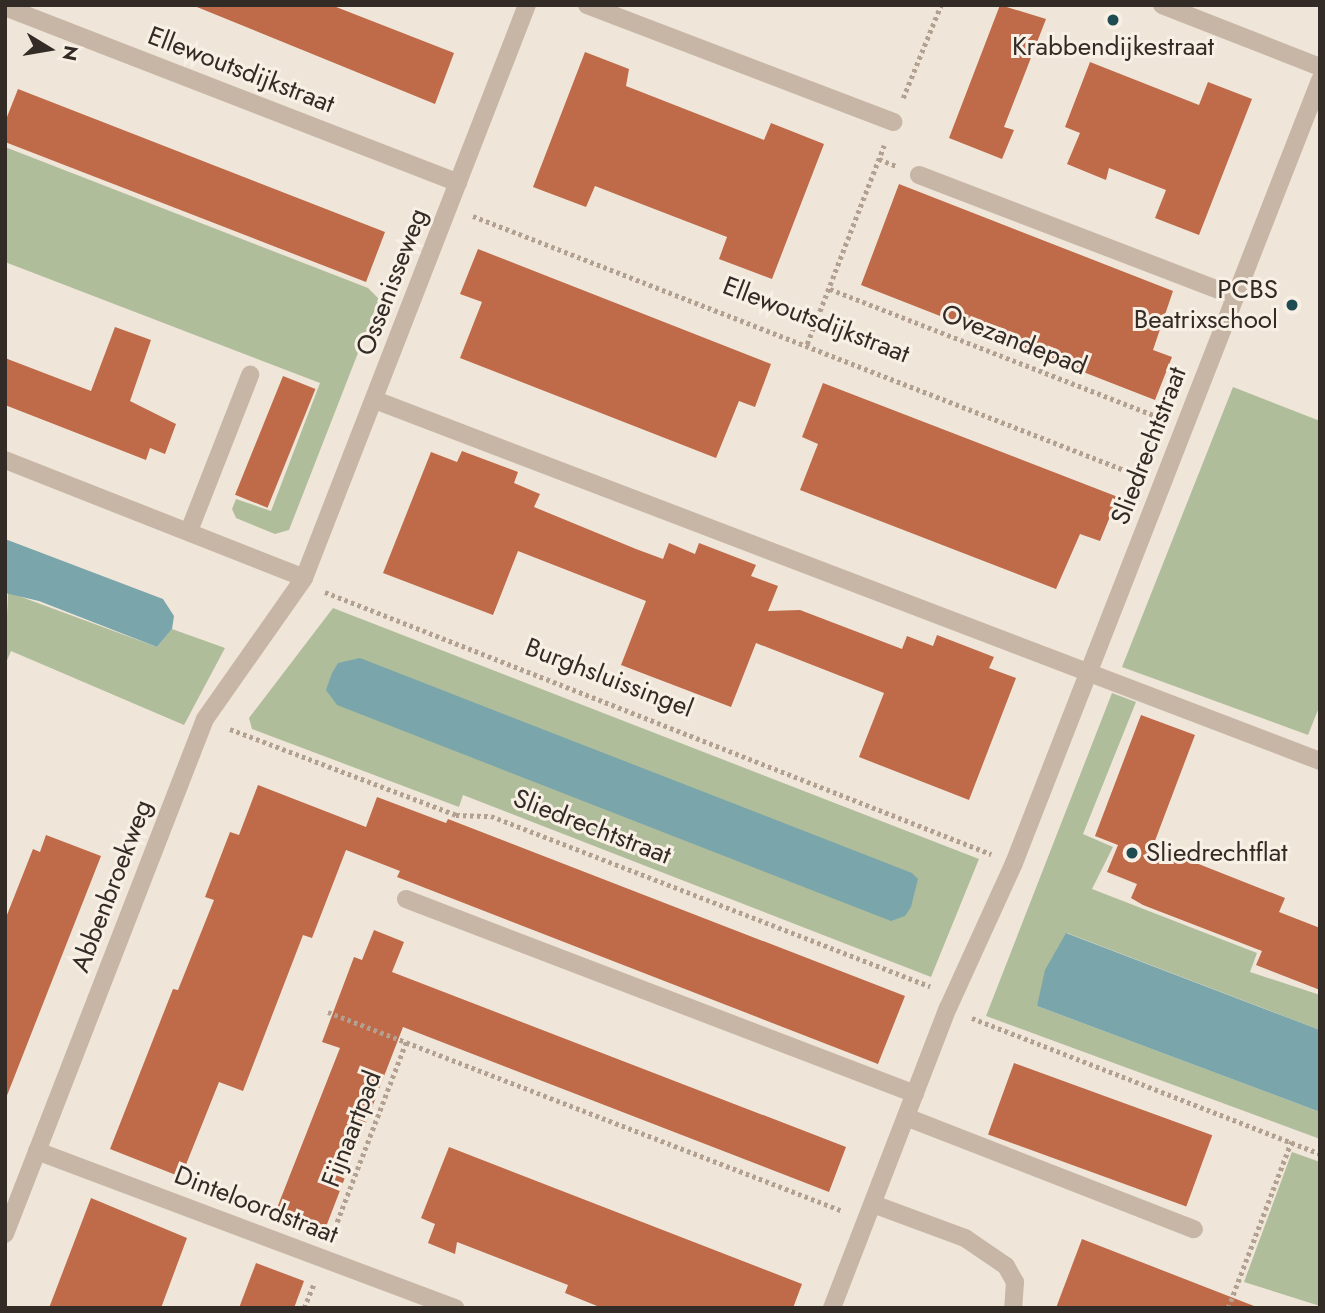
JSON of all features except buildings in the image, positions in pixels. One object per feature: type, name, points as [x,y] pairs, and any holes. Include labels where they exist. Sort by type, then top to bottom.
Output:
[{"type":"street","name":"Ossenisseweg","points":[[304,578],[527,5]]},
{"type":"street","points":[[587,5],[893,122]]},
{"type":"street","points":[[1162,5],[1320,67]]},
{"type":"street","name":"Ellewoutsdijkstraat","points":[[5,7],[458,183]]},
{"type":"street","name":"Sliedrechtstraat","points":[[832,1308],[948,1008],[1014,863],[1320,80]]},
{"type":"street","points":[[919,175],[1235,296]]},
{"type":"street","points":[[189,531],[250,375]]},
{"type":"street","points":[[375,400],[1320,761]]},
{"type":"street","points":[[5,460],[304,578]]},
{"type":"street","name":"Abbenbroekweg","points":[[5,1234],[205,719],[304,578]]},
{"type":"street","points":[[406,899],[915,1094]]},
{"type":"street","points":[[906,1117],[1194,1229]]},
{"type":"street","name":"Dinteloordstraat","points":[[37,1151],[455,1308]]},
{"type":"street","points":[[869,1212],[965,1238],[1006,1266],[1014,1282],[1013,1308]]},
{"type":"path","points":[[807,344],[941,5]]},
{"type":"path","name":"Ellewoutsdijkstraat","points":[[449,207],[807,344],[1162,485]]},
{"type":"path","name":"Ovezandepad","points":[[830,289],[1184,427]]},
{"type":"path","name":"Burghsluissingel","points":[[304,578],[338,600],[1014,863]]},
{"type":"path","name":"Sliedrechtstraat","points":[[205,719],[456,815],[491,816],[931,987],[948,1008]]},
{"type":"path","points":[[948,1008],[1320,1154]]},
{"type":"path","points":[[328,1012],[869,1212]]},
{"type":"path","name":"Fijnaartpad","points":[[304,1308],[406,1042]]},
{"type":"path","points":[[1228,1308],[1291,1142]]},
{"type":"green space","points":[[5,147],[368,288],[379,299],[289,530],[275,534],[236,518],[232,509],[236,499],[271,511],[320,383],[5,262]]},
{"type":"green space","points":[[1233,387],[1320,421],[1320,705],[1308,735],[1122,667]]},
{"type":"green space","points":[[8,592],[157,647],[172,629],[225,648],[184,725],[11,651],[5,665]]},
{"type":"green space","points":[[333,608],[979,859],[931,977],[463,795],[459,807],[252,729],[249,718]]},
{"type":"green space","points":[[1112,693],[1136,702],[1083,834],[1113,847],[1092,889],[1257,953],[1250,972],[1320,995],[1320,1030],[1067,933],[1037,1006],[1320,1112],[1320,1139],[986,1016]]},
{"type":"green space","points":[[1292,1152],[1320,1162],[1320,1306],[1244,1282]]},
{"type":"water","points":[[5,539],[163,599],[174,616],[172,629],[157,647],[39,601],[5,593]]},
{"type":"water","points":[[360,658],[912,873],[918,879],[911,907],[905,916],[891,921],[337,705],[326,690],[332,673],[338,663]]},
{"type":"water","points":[[1066,933],[1320,1030],[1320,1112],[1037,1006],[1045,970]]},
{"type":"place","name":"Krabbendijkestraat","points":[[1113,20]]},
{"type":"place","name":"PCBS Beatrixschool","points":[[1292,305]]},
{"type":"place","name":"Sliedrechtflat","points":[[1132,853]]}]
